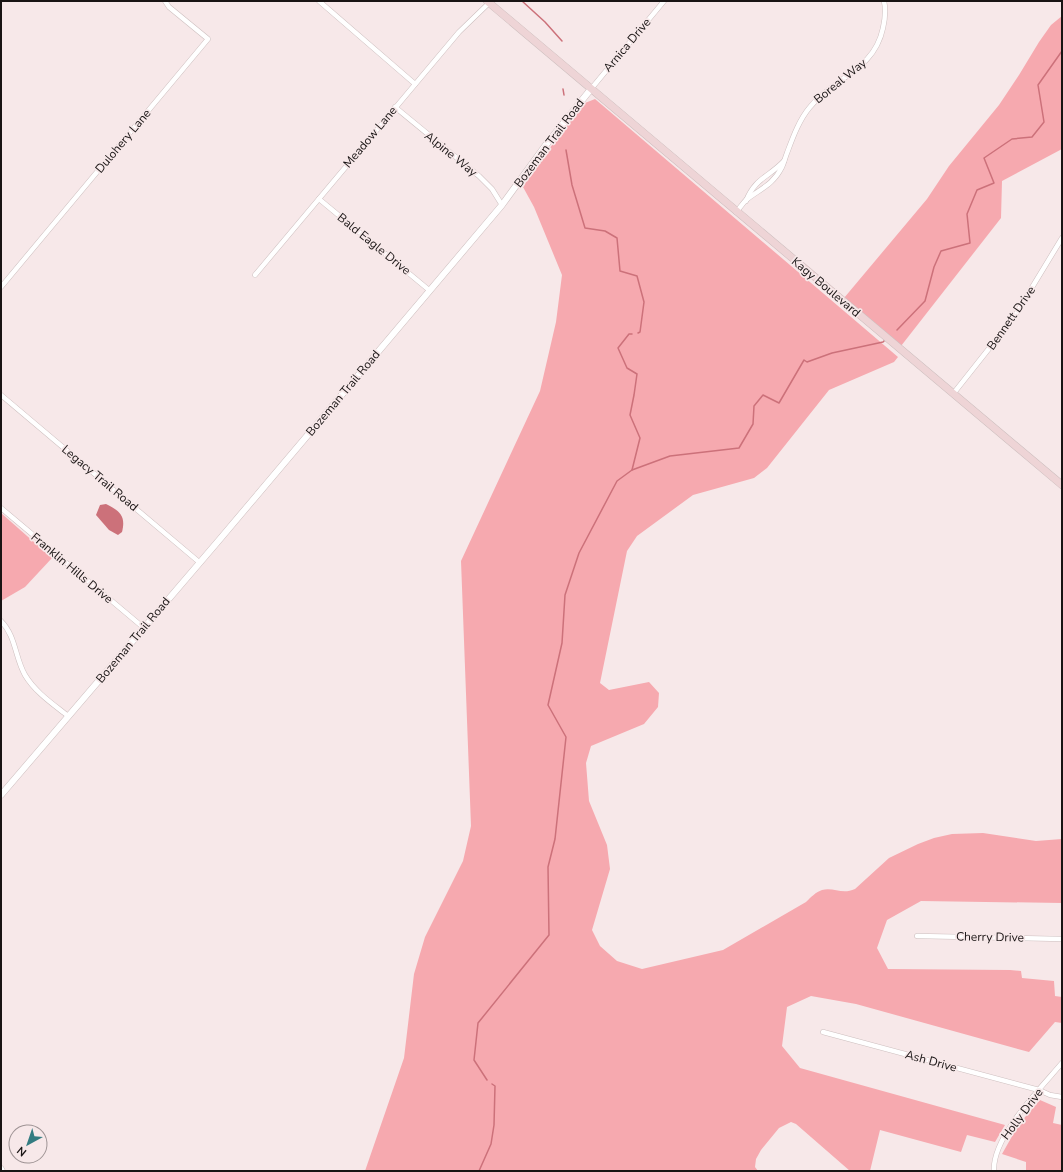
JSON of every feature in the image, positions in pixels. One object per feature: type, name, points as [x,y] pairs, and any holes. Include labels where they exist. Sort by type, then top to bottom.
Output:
[{"type":"main road","name":"Bozeman Trail Road","points":[[488,2],[591,89]]},
{"type":"main road","name":"Kagy Boulevard","points":[[591,89],[1062,485]]},
{"type":"street","name":"Dulohery Lane","points":[[1,287],[208,39],[169,7],[165,1]]},
{"type":"street","points":[[319,1],[415,84]]},
{"type":"street","name":"Arnica Drive","points":[[591,89],[664,1]]},
{"type":"street","name":"Boreal Way","points":[[746,200],[766,188],[774,180],[783,166],[801,119],[809,107],[830,87],[855,71],[864,63],[877,47],[882,34],[885,19],[884,1]]},
{"type":"street","name":"Meadow Lane","points":[[255,275],[459,32],[488,2]]},
{"type":"street","name":"Bozeman Trail Road","points":[[1,795],[502,204],[545,146],[591,89]]},
{"type":"street","name":"Alpine Way","points":[[395,107],[479,176],[492,189],[502,204]]},
{"type":"street","name":"Boreal Way","points":[[736,212],[746,200],[754,185],[779,166],[785,159]]},
{"type":"street","name":"Bald Eagle Drive","points":[[319,199],[429,290]]},
{"type":"street","name":"Bennett Drive","points":[[953,394],[1014,317],[1062,238]]},
{"type":"street","name":"Legacy Trail Road","points":[[1,395],[200,562]]},
{"type":"street","name":"Franklin Hills Drive","points":[[1,508],[144,628]]},
{"type":"street","points":[[1,621],[10,632],[25,675],[36,689],[68,716]]},
{"type":"street","name":"Cherry Drive","points":[[917,936],[1062,939]]},
{"type":"street","name":"Ash Drive","points":[[823,1032],[1039,1090],[1050,1095],[1062,1097]]},
{"type":"street","name":"Holly Drive","points":[[994,1171],[995,1159],[1000,1142],[1013,1123],[1062,1063]]},
{"type":"shaded area","points":[[1062,16],[1062,149],[1002,181],[1001,218],[901,346],[844,298],[927,199],[949,166],[999,105],[1051,25]]},
{"type":"shaded area","points":[[595,99],[898,357],[894,362],[829,390],[767,468],[754,478],[693,495],[637,536],[627,551],[600,683],[609,690],[649,682],[659,693],[658,707],[644,724],[591,746],[586,763],[589,801],[607,845],[610,869],[592,930],[600,946],[617,961],[642,969],[723,950],[806,902],[822,890],[830,889],[850,891],[855,889],[889,858],[934,838],[952,834],[983,833],[1036,841],[1062,839],[1062,903],[921,901],[887,920],[877,948],[888,969],[1010,970],[1021,971],[1022,978],[1054,981],[1055,996],[1062,997],[1062,1023],[1055,1022],[1029,1052],[856,1004],[811,996],[787,1007],[782,1046],[800,1068],[1005,1125],[995,1142],[967,1135],[961,1152],[880,1130],[870,1171],[850,1171],[796,1124],[791,1122],[779,1128],[761,1150],[756,1159],[755,1167],[758,1171],[365,1171],[404,1058],[414,974],[425,937],[463,861],[471,826],[461,561],[540,391],[556,322],[562,275],[534,207],[523,187],[538,163],[585,103]]},
{"type":"shaded area","points":[[106,504],[115,509],[121,515],[123,526],[122,532],[118,535],[109,530],[96,515],[100,505]]},
{"type":"shaded area","points":[[1,513],[52,558],[25,587],[1,601]]},
{"type":"shaded area","points":[[1040,1100],[1056,1107],[1053,1123],[1062,1125],[1062,1171],[1026,1171],[1026,1162],[1002,1154],[1019,1124]]},
{"type":"waterway","points":[[522,1],[545,22],[562,41]]},
{"type":"waterway","points":[[897,330],[925,301],[934,267],[941,251],[970,243],[967,214],[977,190],[994,183],[984,158],[1012,139],[1032,137],[1044,122],[1038,85],[1062,51]]},
{"type":"waterway","points":[[563,89],[564,95]]},
{"type":"waterway","points":[[566,150],[572,185],[585,228],[605,231],[617,238],[620,271],[637,276],[644,302],[640,332],[638,333]]},
{"type":"waterway","points":[[632,334],[629,334],[618,348],[627,368],[637,374],[630,415],[640,438],[632,470]]},
{"type":"waterway","points":[[487,1080],[474,1060],[478,1023],[549,935],[548,867],[555,839],[566,737],[548,705],[562,643],[565,595],[579,553],[617,481],[632,470],[670,456],[739,448],[753,424],[754,406],[763,395],[779,403],[804,360],[807,362],[832,353],[883,342],[885,340]]},
{"type":"waterway","points":[[479,1171],[491,1144],[494,1125],[495,1086],[492,1084]]}]
